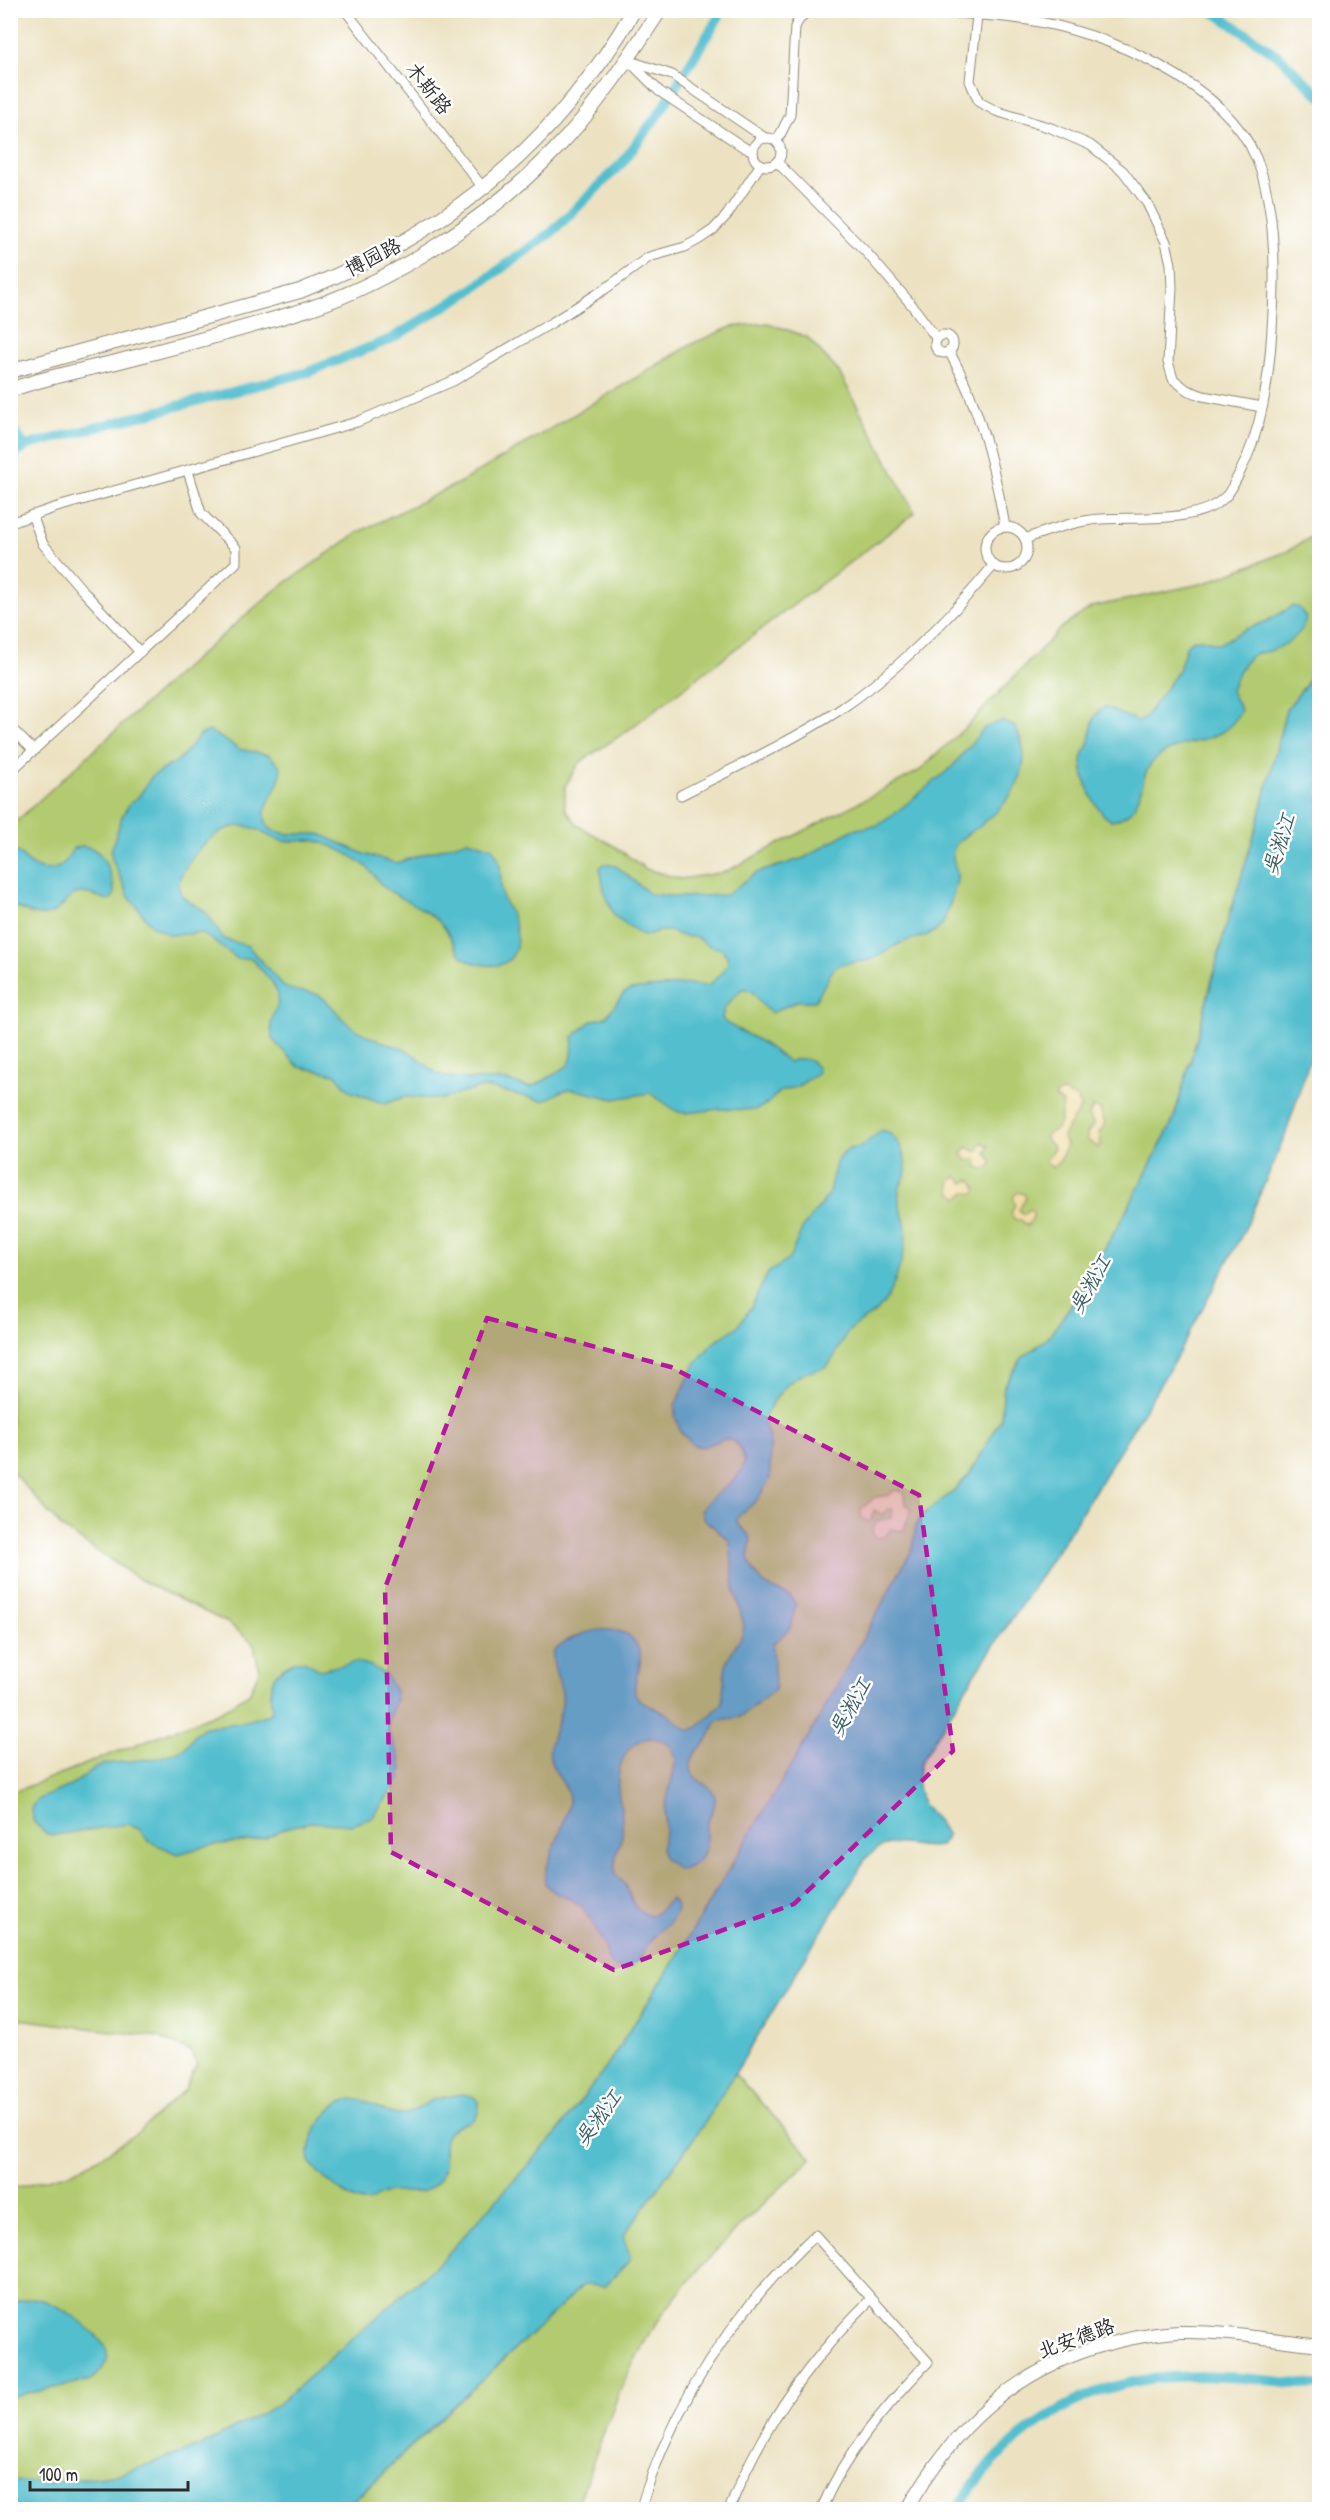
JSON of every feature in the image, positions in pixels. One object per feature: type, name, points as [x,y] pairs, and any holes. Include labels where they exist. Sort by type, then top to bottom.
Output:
[{"type":"main road","name":"博园路","points":[[10,371],[300,291],[345,274],[399,246],[437,223],[484,189],[526,151],[573,99],[609,52],[634,10]]},
{"type":"main road","name":"博园路","points":[[15,388],[310,308],[384,275],[423,253],[472,221],[554,152],[627,60],[660,10]]},
{"type":"street","name":"木斯路","points":[[345,10],[484,189]]},
{"type":"street","points":[[777,141],[789,115],[795,27],[799,18],[813,10]]},
{"type":"street","points":[[882,11],[1031,21],[1067,29],[1134,54],[1159,66],[1210,98],[1240,130],[1256,156],[1263,178],[1273,255],[1271,345],[1262,407],[1248,457],[1229,492],[1217,503],[1191,513],[1176,516],[1089,520],[1026,540]]},
{"type":"street","points":[[977,16],[970,81],[979,102],[996,111],[1051,128],[1090,146],[1123,171],[1147,202],[1166,242],[1171,264],[1168,362],[1173,379],[1187,390],[1203,396],[1262,407]]},
{"type":"street","points":[[627,60],[672,75],[765,138],[777,141],[782,150],[777,162],[770,166],[761,164],[755,159],[753,150],[757,142],[765,138]]},
{"type":"street","points":[[627,60],[659,92],[745,148],[753,150]]},
{"type":"street","points":[[777,162],[818,201],[873,260],[937,339],[944,335],[951,338],[953,345],[949,351],[972,398],[988,446],[1005,527]]},
{"type":"street","points":[[10,523],[357,422],[410,401],[468,373],[605,289],[649,256],[685,247],[713,230],[737,202],[761,164]]},
{"type":"street","points":[[10,772],[236,563],[236,548],[198,507],[189,471]]},
{"type":"street","points":[[32,515],[43,544],[140,652]]},
{"type":"street","points":[[1005,527],[1015,529],[1026,540],[1027,550],[1020,564],[1010,569],[994,566],[987,556],[985,545],[994,531],[1005,527]]},
{"type":"street","points":[[681,795],[815,725],[883,678],[962,604],[994,566]]},
{"type":"street","points":[[10,727],[34,752]]},
{"type":"street","points":[[640,2510],[662,2450],[681,2408],[707,2362],[754,2299],[788,2260],[815,2235],[928,2362],[868,2430],[832,2485],[821,2510]]},
{"type":"street","points":[[729,2510],[752,2458],[796,2385],[836,2333],[871,2299]]},
{"type":"street","name":"北安德路","points":[[907,2510],[936,2461],[971,2421],[1012,2387],[1069,2357],[1117,2342],[1177,2332],[1206,2332],[1320,2345]]},
{"type":"highlighted area","points":[[487,1318],[671,1367],[919,1495],[953,1751],[794,1904],[614,1970],[391,1852],[385,1588]]},
{"type":"green space","points":[[768,323],[807,337],[839,372],[915,513],[627,731],[580,762],[565,786],[565,808],[577,825],[614,846],[646,869],[681,879],[725,872],[919,771],[969,724],[1062,627],[1092,607],[1205,583],[1288,551],[1319,532],[1319,657],[1307,683],[1286,710],[1259,819],[1225,930],[1173,1121],[1121,1221],[1070,1307],[1047,1339],[1022,1358],[1004,1386],[1001,1419],[970,1474],[950,1494],[926,1512],[916,1524],[913,1548],[813,1729],[675,1960],[605,2069],[556,2134],[443,2259],[276,2406],[199,2447],[121,2474],[46,2483],[11,2480],[11,2189],[73,2172],[138,2132],[184,2090],[197,2064],[190,2051],[158,2037],[11,2018],[11,1793],[220,1712],[249,1694],[259,1671],[254,1644],[228,1623],[144,1582],[62,1528],[11,1470],[10,827],[181,671],[274,591],[359,532],[461,482],[694,343],[731,327]]},
{"type":"green space","points":[[734,2073],[812,2158],[716,2250],[673,2301],[654,2328],[619,2393],[576,2509],[344,2510],[583,2285],[623,2236],[706,2121]]},
{"type":"sand","points":[[1064,1092],[1076,1098],[1081,1105],[1064,1133],[1063,1138],[1066,1145],[1060,1161],[1052,1168],[1045,1161],[1054,1148],[1045,1138],[1048,1133],[1056,1130],[1060,1122],[1063,1103],[1055,1098],[1058,1093]]},
{"type":"sand","points":[[1093,1107],[1100,1109],[1104,1121],[1099,1133],[1101,1142],[1099,1148],[1087,1140],[1087,1133],[1094,1125],[1089,1115]]},
{"type":"sand","points":[[982,1142],[989,1146],[986,1153],[992,1161],[990,1167],[983,1169],[978,1167],[976,1159],[966,1160],[962,1154],[967,1147],[977,1152]]},
{"type":"sand","points":[[956,1176],[964,1183],[969,1180],[973,1182],[977,1189],[974,1194],[966,1192],[959,1198],[951,1192],[950,1183]]},
{"type":"sand","points":[[1018,1192],[1024,1194],[1026,1198],[1019,1210],[1024,1214],[1030,1209],[1033,1212],[1033,1218],[1027,1226],[1021,1220],[1015,1220],[1011,1214],[1015,1204],[1013,1197]]},
{"type":"sand","points":[[895,1490],[905,1493],[906,1504],[912,1509],[903,1531],[891,1529],[885,1537],[878,1538],[872,1533],[874,1525],[878,1521],[891,1518],[893,1509],[888,1509],[882,1515],[874,1510],[872,1519],[868,1522],[861,1517],[861,1509],[875,1497],[886,1496]]},
{"type":"water","points":[[1293,606],[1299,608],[1306,617],[1302,630],[1285,644],[1255,654],[1242,666],[1231,691],[1241,710],[1233,722],[1224,731],[1214,736],[1181,745],[1158,757],[1146,773],[1137,802],[1132,810],[1112,821],[1106,817],[1091,795],[1082,768],[1093,720],[1097,713],[1105,707],[1137,721],[1143,720],[1179,670],[1187,644],[1201,639],[1219,644]]},
{"type":"water","name":"吴淞江","points":[[1319,657],[1318,1034],[1285,1136],[1244,1231],[1176,1358],[1074,1525],[966,1688],[920,1764],[917,1783],[923,1805],[940,1824],[947,1836],[940,1846],[893,1843],[875,1850],[865,1859],[706,2121],[623,2236],[631,2259],[605,2286],[583,2285],[344,2509],[11,2509],[11,2480],[46,2483],[121,2474],[199,2447],[276,2406],[443,2259],[556,2134],[605,2069],[675,1960],[813,1729],[913,1548],[916,1525],[926,1512],[950,1494],[970,1474],[1001,1419],[1004,1386],[1022,1358],[1047,1339],[1070,1307],[1121,1221],[1173,1121],[1225,930],[1259,819],[1286,710],[1307,683]]},
{"type":"water","points":[[1001,721],[1014,726],[1021,740],[1024,755],[1023,768],[1011,794],[1002,805],[955,846],[953,854],[957,881],[942,925],[928,935],[899,944],[874,959],[838,965],[815,1001],[797,1001],[772,1013],[752,992],[742,989],[724,1008],[722,1019],[726,1023],[761,1042],[789,1062],[805,1059],[812,1062],[818,1069],[817,1074],[798,1086],[779,1092],[767,1104],[756,1110],[720,1109],[686,1113],[678,1112],[650,1093],[614,1099],[572,1089],[562,1091],[544,1101],[489,1088],[479,1088],[442,1099],[404,1097],[385,1104],[350,1091],[335,1074],[299,1067],[272,1039],[271,1022],[278,1003],[278,994],[272,982],[251,958],[238,959],[202,933],[170,935],[152,926],[129,897],[112,859],[111,851],[122,816],[130,803],[139,796],[152,776],[179,760],[200,735],[210,731],[239,749],[269,755],[280,766],[278,782],[266,807],[265,815],[266,823],[272,830],[287,834],[320,834],[364,854],[396,863],[468,840],[491,847],[498,857],[504,902],[514,923],[517,942],[511,957],[497,965],[474,963],[466,959],[456,949],[445,929],[433,917],[385,888],[367,867],[352,857],[317,841],[283,841],[250,827],[232,827],[216,835],[195,854],[181,877],[179,890],[185,899],[206,913],[224,939],[248,946],[283,986],[291,990],[318,995],[357,1030],[411,1053],[443,1076],[508,1081],[530,1087],[569,1064],[573,1037],[591,1021],[606,1017],[624,993],[630,990],[688,984],[708,986],[724,971],[728,962],[722,949],[709,946],[697,938],[678,935],[671,931],[659,931],[644,936],[614,916],[604,890],[600,868],[604,864],[616,866],[650,894],[681,897],[726,895],[756,873],[804,858],[852,830],[878,825],[952,767],[984,728]]},
{"type":"water","points":[[81,846],[93,849],[102,857],[113,883],[113,897],[109,900],[88,894],[76,894],[57,911],[47,915],[33,914],[11,905],[11,849],[35,867],[50,870],[60,866],[73,849]]},
{"type":"water","points":[[882,1130],[896,1140],[906,1164],[899,1197],[906,1232],[895,1281],[884,1304],[849,1331],[827,1366],[798,1376],[775,1399],[763,1420],[770,1441],[770,1478],[758,1499],[737,1518],[737,1523],[751,1540],[748,1558],[753,1570],[766,1586],[790,1596],[796,1605],[790,1628],[773,1644],[775,1689],[741,1716],[717,1721],[706,1741],[693,1757],[691,1765],[694,1775],[710,1788],[715,1800],[706,1827],[705,1851],[696,1863],[687,1868],[679,1870],[664,1858],[661,1849],[665,1832],[665,1808],[676,1761],[673,1751],[661,1740],[644,1739],[629,1749],[624,1757],[618,1777],[622,1824],[615,1861],[616,1873],[641,1912],[653,1915],[671,1899],[677,1906],[674,1916],[652,1939],[635,1964],[625,1970],[618,1968],[613,1966],[608,1959],[604,1944],[581,1906],[554,1892],[545,1883],[547,1866],[568,1809],[569,1800],[566,1789],[551,1764],[550,1758],[550,1744],[562,1704],[554,1664],[554,1650],[563,1643],[588,1632],[615,1630],[626,1634],[635,1642],[640,1654],[635,1690],[641,1701],[667,1714],[690,1731],[699,1726],[722,1704],[727,1661],[742,1635],[744,1626],[734,1587],[730,1541],[703,1518],[701,1510],[742,1470],[744,1458],[740,1448],[732,1440],[718,1441],[703,1447],[693,1445],[680,1431],[675,1406],[695,1364],[713,1343],[738,1326],[751,1307],[768,1273],[789,1259],[803,1227],[828,1196],[839,1157],[849,1149],[861,1147]]},
{"type":"water","points":[[296,1661],[304,1661],[320,1670],[355,1662],[369,1665],[386,1675],[395,1691],[396,1700],[388,1720],[388,1732],[398,1752],[402,1769],[400,1779],[372,1818],[352,1825],[311,1822],[285,1828],[266,1838],[210,1845],[178,1854],[148,1841],[139,1829],[127,1824],[55,1835],[47,1834],[34,1822],[32,1806],[39,1799],[72,1785],[95,1768],[105,1764],[158,1758],[185,1748],[205,1727],[238,1723],[270,1714],[273,1680],[280,1670]]},
{"type":"water","points":[[462,2094],[474,2097],[479,2103],[478,2112],[472,2121],[457,2126],[447,2135],[441,2176],[427,2190],[391,2192],[366,2202],[360,2201],[334,2186],[318,2172],[310,2161],[310,2144],[314,2134],[325,2116],[339,2103],[354,2099],[361,2100],[386,2112],[403,2115],[435,2099]]},
{"type":"water","points":[[34,2298],[64,2310],[93,2332],[106,2349],[106,2362],[101,2371],[91,2380],[11,2397],[11,2302]]},
{"type":"waterway","points":[[10,450],[308,372],[391,339],[470,291],[552,232],[622,163],[662,109],[723,10]]},
{"type":"waterway","points":[[1211,10],[1280,57],[1320,96]]},
{"type":"waterway","points":[[10,435],[19,446]]},
{"type":"waterway","points":[[956,2510],[973,2485],[1015,2441],[1065,2407],[1093,2394],[1151,2379],[1193,2376],[1320,2386]]}]
